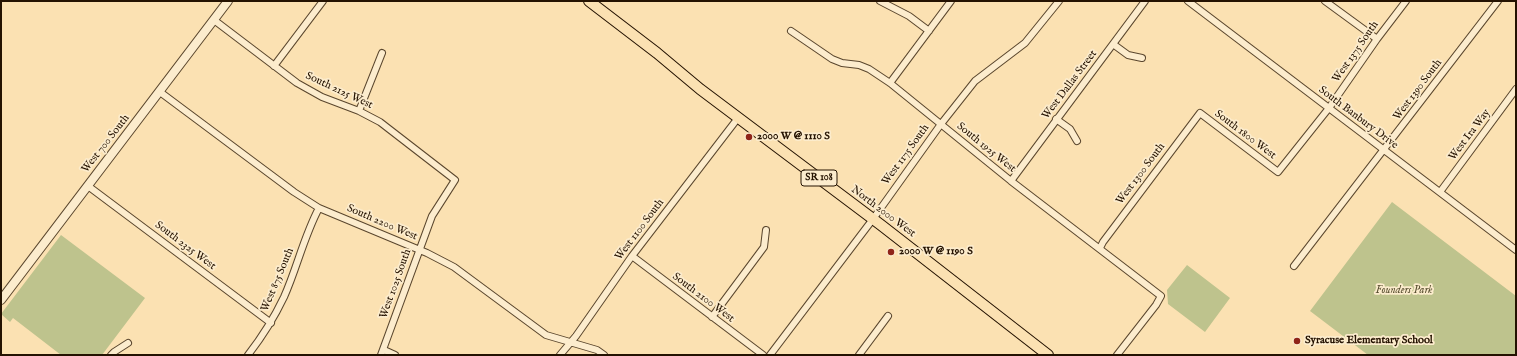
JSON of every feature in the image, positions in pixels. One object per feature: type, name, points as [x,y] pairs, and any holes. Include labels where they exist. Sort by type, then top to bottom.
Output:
[{"type":"main road","name":"North 2000 West","points":[[589,1],[657,53],[700,89],[873,219],[1048,355]]},
{"type":"street","name":"West 700 South","points":[[1,300],[228,1]]},
{"type":"street","points":[[274,66],[323,1]]},
{"type":"street","points":[[880,1],[909,16],[929,31]]},
{"type":"street","points":[[890,84],[951,1]]},
{"type":"street","name":"West 1175 South","points":[[770,355],[975,81],[1025,43],[1059,1]]},
{"type":"street","name":"West Dallas Street","points":[[1011,181],[1145,1]]},
{"type":"street","name":"South Banbury Drive","points":[[1188,1],[1516,250]]},
{"type":"street","points":[[1325,1],[1377,39]]},
{"type":"street","name":"West 1375 South","points":[[1278,172],[1329,108],[1377,39],[1406,1]]},
{"type":"street","name":"West 1390 South","points":[[1294,266],[1498,1]]},
{"type":"street","name":"South 2125 West","points":[[214,20],[298,83],[322,97],[359,111],[380,122],[455,180]]},
{"type":"street","name":"South 1925 West","points":[[791,31],[832,59],[842,63],[859,65],[869,69],[890,84],[942,124],[1011,181],[1161,296],[1156,305],[1117,355]]},
{"type":"street","points":[[1113,44],[1128,55],[1142,58]]},
{"type":"street","points":[[359,111],[382,53]]},
{"type":"street","name":"West Ira Way","points":[[1440,192],[1516,89]]},
{"type":"street","name":"South 2200 West","points":[[160,92],[294,192],[319,208],[419,250],[454,267],[546,335],[597,350],[604,355]]},
{"type":"street","name":"South 1800 West","points":[[1200,113],[1278,172]]},
{"type":"street","name":"West 1300 South","points":[[1100,248],[1200,113]]},
{"type":"street","name":"West 1100 South","points":[[560,355],[632,256],[738,118]]},
{"type":"street","points":[[1056,119],[1070,129],[1077,141]]},
{"type":"street","name":"West 1025 South","points":[[382,352],[432,216],[455,180]]},
{"type":"street","name":"South 2325 West","points":[[88,186],[271,322]]},
{"type":"street","name":"West 875 South","points":[[248,355],[271,322],[284,296],[319,208]]},
{"type":"street","points":[[712,317],[764,247],[766,230]]},
{"type":"street","name":"South 2100 West","points":[[632,256],[763,355]]},
{"type":"street","points":[[859,355],[888,316]]},
{"type":"street","points":[[111,355],[128,344]]},
{"type":"street","points":[[382,352],[395,355]]},
{"type":"green space","name":"Founders Park","points":[[1392,202],[1516,296],[1516,355],[1368,355],[1310,311]]},
{"type":"green space","points":[[61,235],[145,298],[102,355],[61,355],[13,318],[10,322],[1,314]]},
{"type":"green space","points":[[1187,265],[1230,298],[1205,332],[1168,304],[1167,290]]},
{"type":"place","name":"2000 W @ 1110 S","points":[[749,137]]},
{"type":"place","name":"2000 W @ 1190 S","points":[[891,252]]},
{"type":"place","name":"Syracuse Elementary School","points":[[1297,341]]}]
